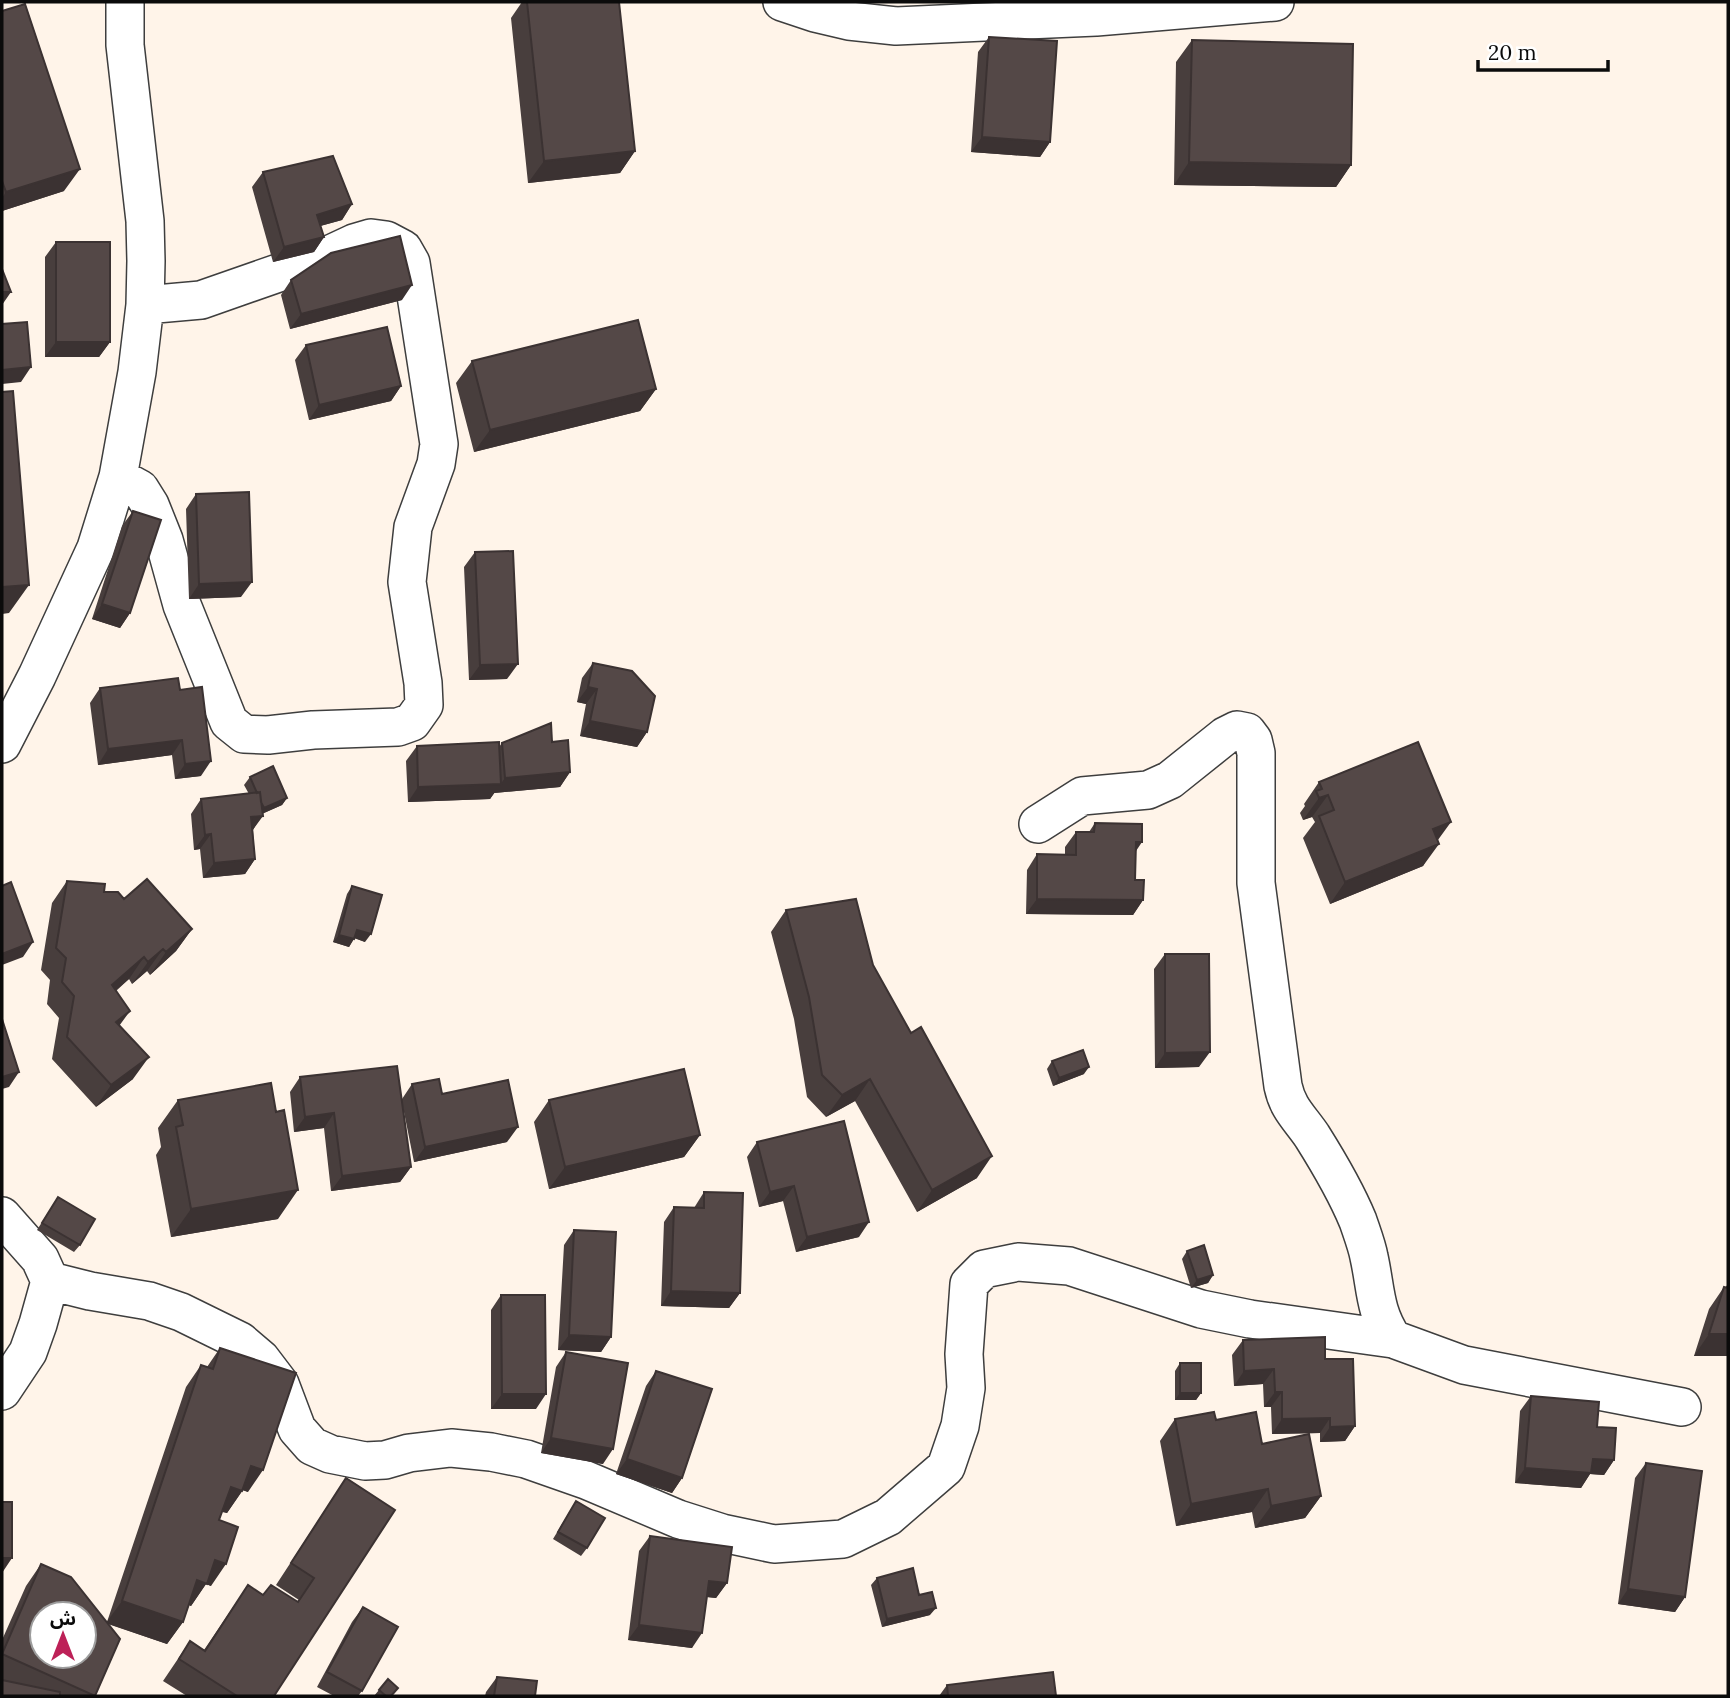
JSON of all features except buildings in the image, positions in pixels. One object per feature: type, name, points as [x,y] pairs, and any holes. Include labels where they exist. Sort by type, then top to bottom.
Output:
[{"type":"street","points":[[2,744],[37,676],[96,548],[118,477],[137,372],[145,304],[145,221],[125,45],[125,2]]},
{"type":"street","points":[[782,2],[849,21],[897,26],[1096,17],[1275,2]]},
{"type":"street","points":[[118,477],[141,489],[150,505],[164,540],[182,604],[229,722],[244,734],[268,735],[313,730],[398,727],[412,722],[424,705],[407,582],[413,527],[436,464],[439,444],[411,263],[403,249],[386,240],[371,238],[201,300],[145,304]]},
{"type":"street","points":[[1038,824],[1082,796],[1148,789],[1170,779],[1225,736],[1237,730],[1247,732],[1253,740],[1256,753],[1256,883],[1283,1086],[1287,1102],[1317,1145],[1357,1219],[1369,1255],[1376,1305],[1384,1326],[1393,1339]]},
{"type":"street","points":[[2,1216],[40,1259],[50,1281],[28,1352],[2,1391]]},
{"type":"street","points":[[50,1281],[149,1301],[181,1312],[240,1341],[261,1359],[279,1384],[298,1429],[312,1446],[330,1454],[348,1460],[365,1461],[451,1448],[491,1452],[526,1460],[586,1480],[678,1519],[722,1533],[774,1544],[843,1539],[888,1517],[946,1467],[960,1426],[966,1388],[964,1354],[969,1284],[984,1269],[1018,1262],[1069,1266],[1201,1310],[1393,1339],[1464,1365],[1682,1407]]}]
